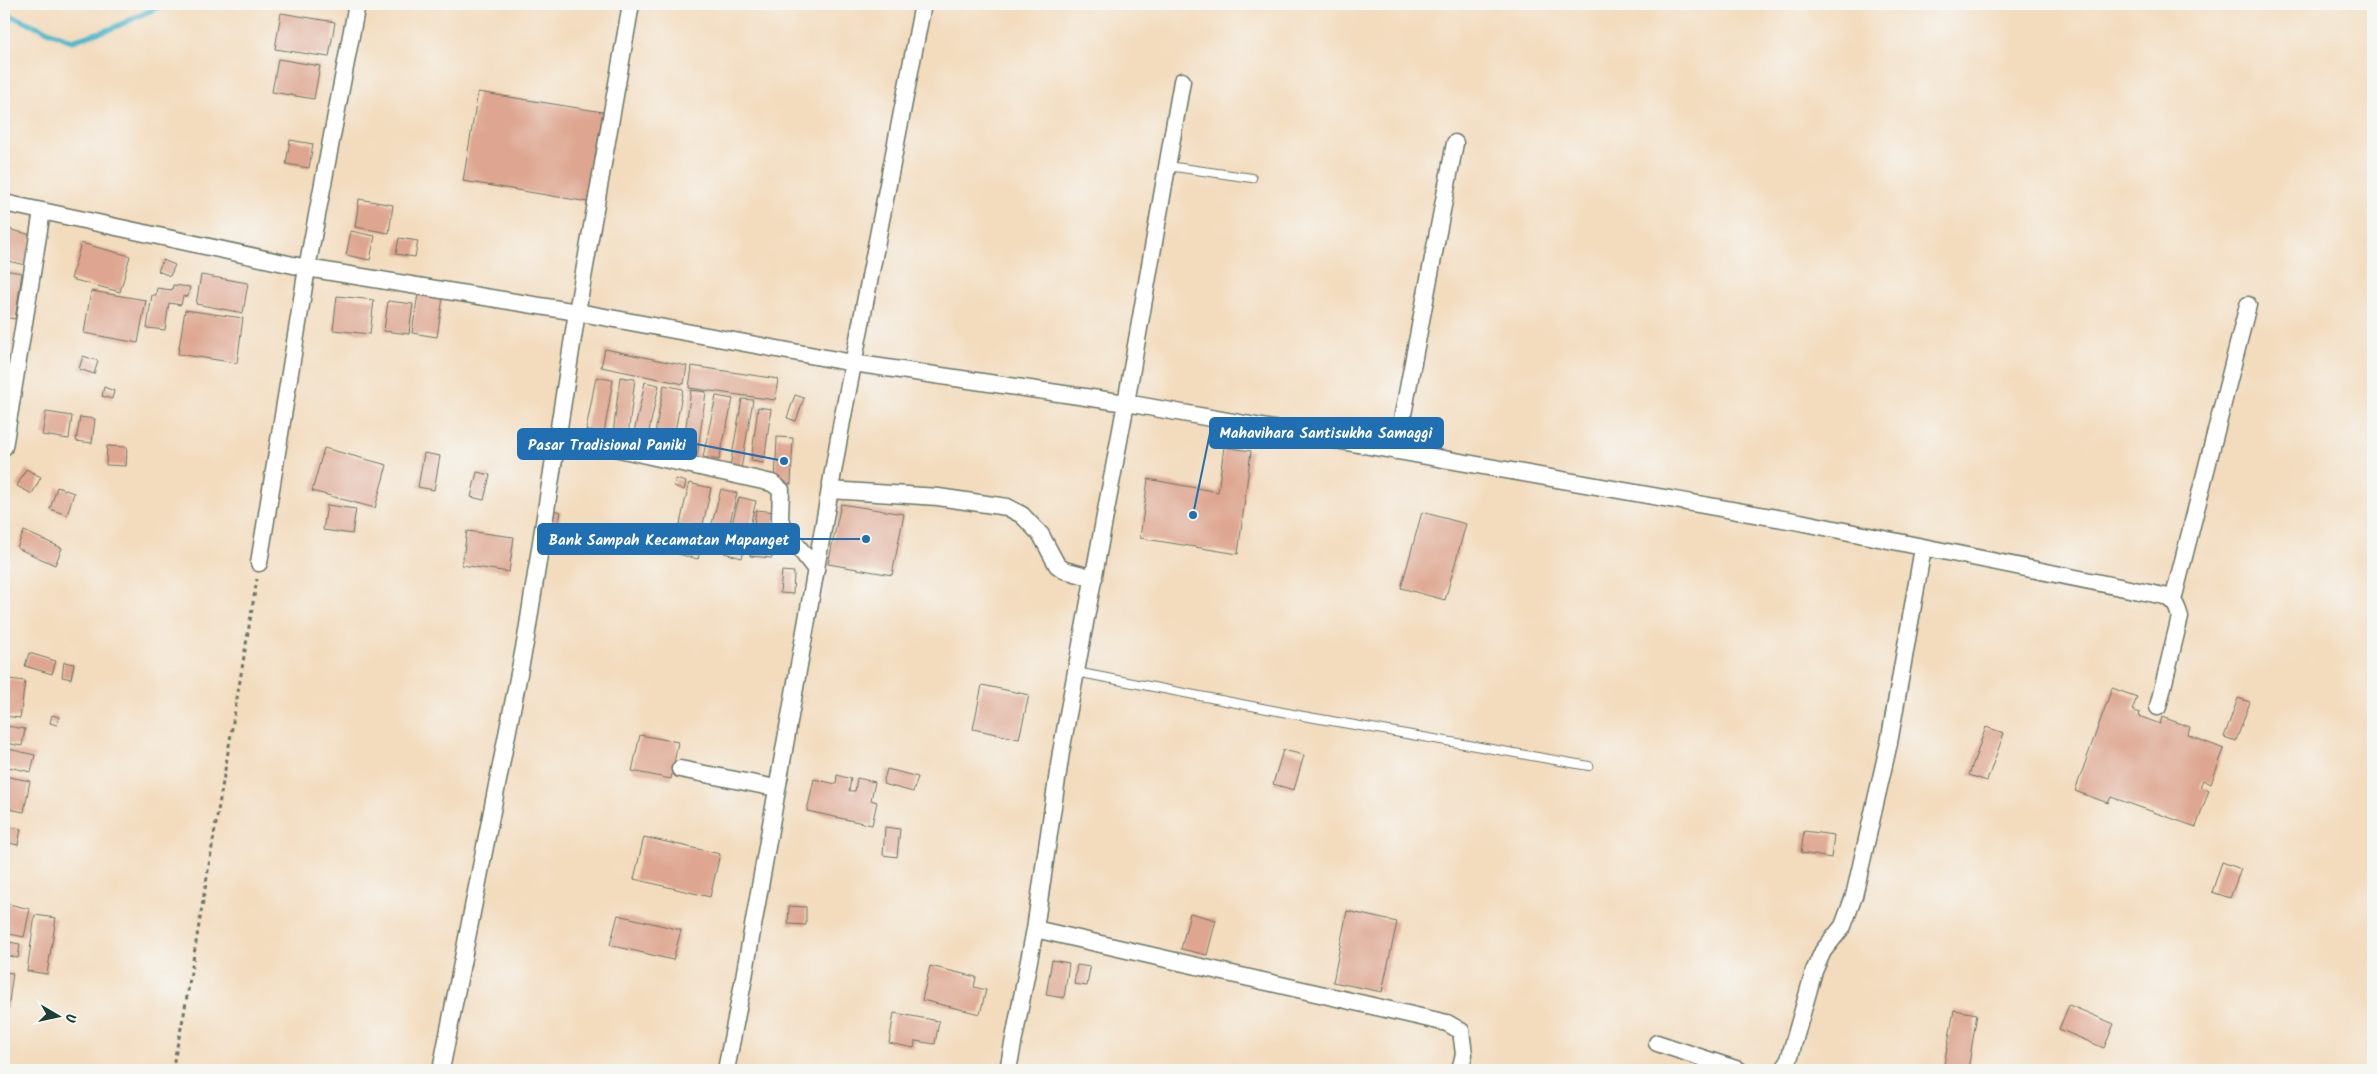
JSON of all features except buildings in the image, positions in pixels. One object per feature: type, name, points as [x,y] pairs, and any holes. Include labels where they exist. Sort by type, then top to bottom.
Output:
[{"type":"street","points":[[259,563],[307,268],[357,4]]},
{"type":"street","points":[[441,1070],[526,638],[577,312],[631,4]]},
{"type":"street","points":[[726,1070],[745,974],[776,788],[853,363],[923,4]]},
{"type":"street","points":[[1008,1070],[1035,928],[1061,752],[1126,403],[1182,80]]},
{"type":"street","points":[[1396,451],[1455,143]]},
{"type":"street","points":[[4,203],[307,268],[577,312],[853,363],[1126,403],[1800,522],[2164,596],[2173,600],[2178,607],[2180,617],[2158,707]]},
{"type":"street","points":[[4,447],[42,211]]},
{"type":"street","points":[[2173,600],[2248,305]]},
{"type":"street","points":[[557,439],[574,443],[601,445],[772,483],[781,490],[780,519],[783,527],[816,570]]},
{"type":"street","points":[[830,490],[938,497],[1006,507],[1022,515],[1041,535],[1057,565],[1064,570],[1094,578]]},
{"type":"street","points":[[1783,1070],[1788,1063],[1814,971],[1823,951],[1843,926],[1854,896],[1889,743],[1923,548]]},
{"type":"street","points":[[680,769],[776,788]]},
{"type":"street","points":[[1035,928],[1447,1023],[1461,1031],[1464,1054],[1460,1070]]},
{"type":"street","points":[[1657,1044],[1739,1070]]},
{"type":"lane","points":[[1168,166],[1252,178]]},
{"type":"lane","points":[[1076,672],[1303,716],[1589,766]]},
{"type":"path","points":[[172,1070],[186,1004],[259,563]]},
{"type":"waterway","points":[[4,13],[72,41],[113,28],[165,4]]},
{"type":"place","name":"Pasar Tradisional Paniki","points":[[784,461]]},
{"type":"place","name":"Mahavihara Santisukha Samaggi","points":[[1193,515]]},
{"type":"place","name":"Bank Sampah Kecamatan Mapanget","points":[[866,539]]}]
